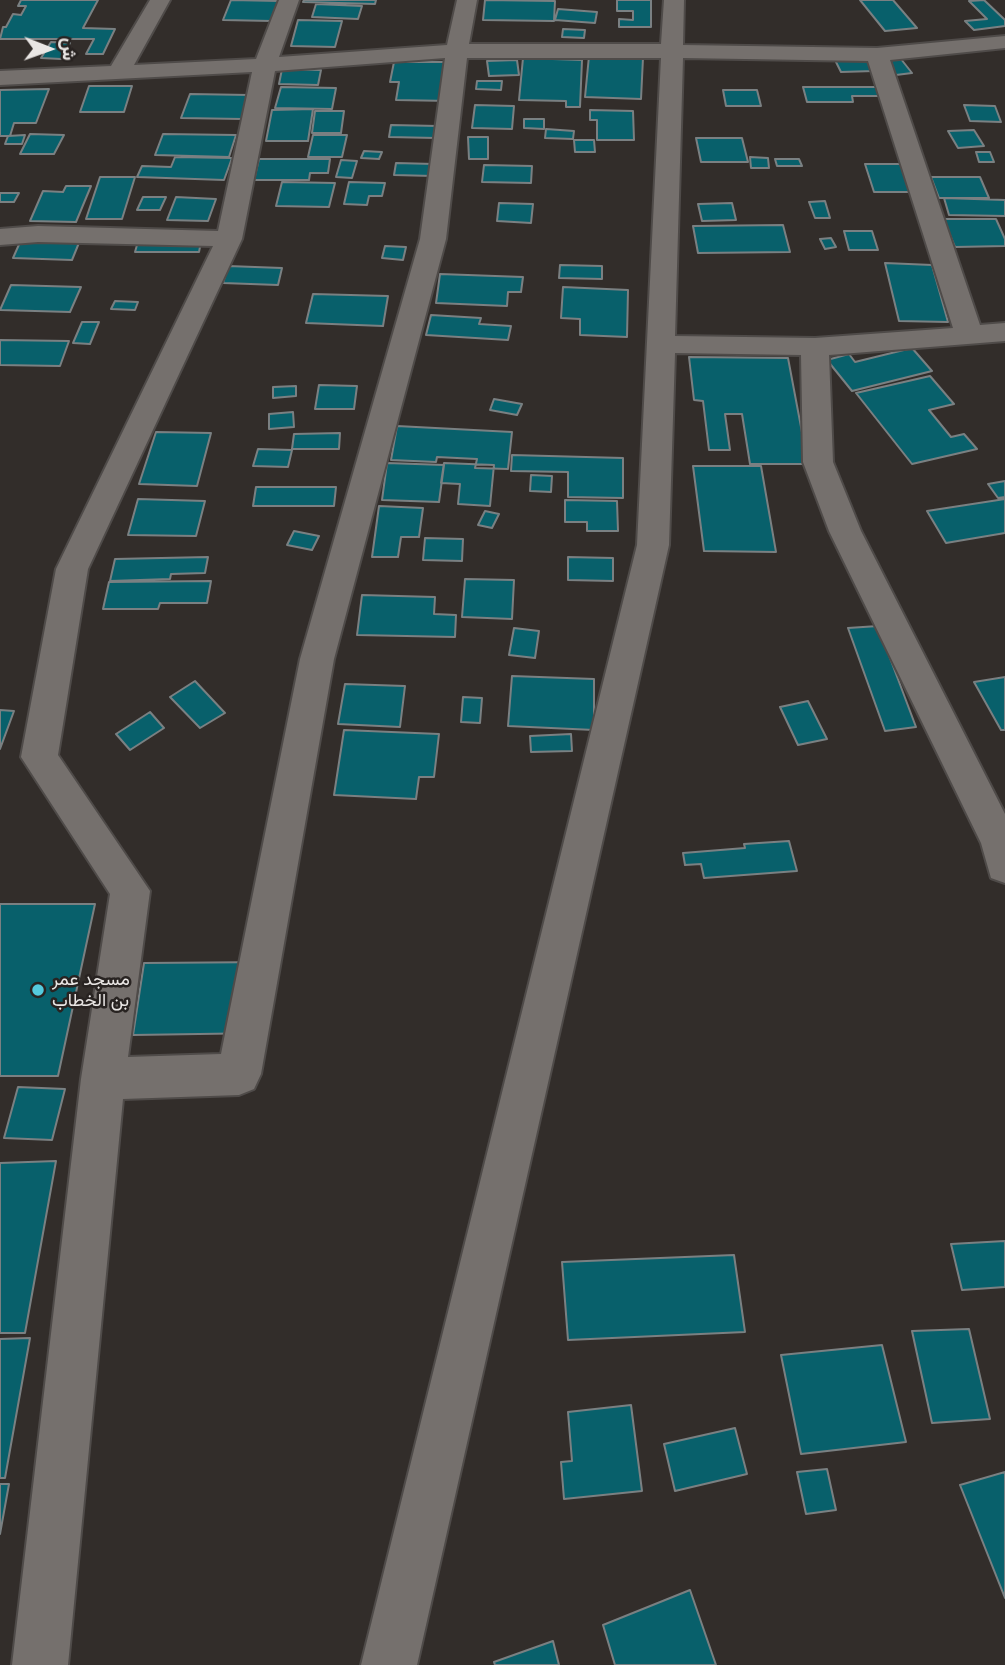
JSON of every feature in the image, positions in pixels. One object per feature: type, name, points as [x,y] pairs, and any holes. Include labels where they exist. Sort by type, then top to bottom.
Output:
[{"type":"street","points":[[119,71],[160,0]]},
{"type":"street","points":[[40,1665],[103,1079],[130,891],[39,757],[72,569],[229,239],[265,65],[289,0]]},
{"type":"street","points":[[103,1079],[239,1074],[317,659],[433,239],[457,51],[467,0]]},
{"type":"street","points":[[389,1665],[653,545],[674,0]]},
{"type":"street","points":[[0,78],[265,65],[457,51],[877,55],[1005,42]]},
{"type":"street","points":[[877,55],[969,335]]},
{"type":"street","points":[[0,237],[38,234],[229,239]]},
{"type":"street","points":[[660,344],[815,347],[1005,332]]},
{"type":"street","points":[[815,347],[818,462],[845,531],[1000,843],[1005,866]]},
{"type":"building","points":[[21,0],[98,0],[83,28],[115,29],[103,54],[86,54],[94,39],[0,39],[3,27],[6,27],[13,14],[21,15],[26,6],[18,6]]},
{"type":"building","points":[[231,0],[279,1],[272,21],[223,20]]},
{"type":"building","points":[[376,0],[375,4],[303,2]]},
{"type":"building","points":[[485,0],[555,1],[554,21],[483,20]]},
{"type":"building","points":[[617,0],[651,0],[651,27],[619,27],[619,19],[633,20],[633,11],[617,11]]},
{"type":"building","points":[[860,0],[893,0],[917,28],[885,31]]},
{"type":"building","points":[[984,0],[1005,20],[1005,26],[974,30],[965,21],[987,19],[969,1]]},
{"type":"building","points":[[316,4],[362,6],[358,19],[312,17]]},
{"type":"building","points":[[558,9],[597,12],[595,23],[555,20]]},
{"type":"building","points":[[298,20],[342,21],[335,47],[291,46]]},
{"type":"building","points":[[563,29],[585,30],[584,38],[562,37]]},
{"type":"building","points":[[51,42],[70,43],[61,59],[41,58]]},
{"type":"building","points":[[897,54],[912,73],[896,75],[880,56]]},
{"type":"building","points":[[589,56],[643,58],[641,99],[585,97]]},
{"type":"building","points":[[867,57],[874,71],[841,72],[834,58]]},
{"type":"building","points":[[523,58],[582,60],[580,107],[566,107],[566,101],[519,100]]},
{"type":"building","points":[[517,60],[519,75],[489,76],[487,61]]},
{"type":"building","points":[[394,62],[454,62],[450,101],[396,100],[399,82],[390,82]]},
{"type":"building","points":[[282,69],[321,70],[318,85],[279,84]]},
{"type":"building","points":[[477,81],[502,81],[501,90],[476,89]]},
{"type":"building","points":[[89,86],[132,86],[124,112],[80,112]]},
{"type":"building","points":[[281,87],[336,88],[332,109],[275,108]]},
{"type":"building","points":[[803,87],[885,87],[888,96],[852,96],[853,102],[807,102]]},
{"type":"building","points":[[49,89],[36,123],[14,123],[10,136],[0,136],[0,90]]},
{"type":"building","points":[[723,90],[757,90],[761,106],[726,106]]},
{"type":"building","points":[[190,94],[249,95],[242,119],[181,118]]},
{"type":"building","points":[[475,105],[514,106],[512,129],[472,128]]},
{"type":"building","points":[[964,105],[995,106],[1001,122],[970,121]]},
{"type":"building","points":[[313,109],[308,141],[266,141],[272,110]]},
{"type":"building","points":[[590,110],[633,111],[634,140],[597,140],[597,120],[590,120]]},
{"type":"building","points":[[315,111],[344,111],[341,133],[312,133]]},
{"type":"building","points":[[524,119],[544,119],[544,129],[524,128]]},
{"type":"building","points":[[391,125],[438,126],[436,138],[389,137]]},
{"type":"building","points":[[546,129],[574,131],[573,139],[545,138]]},
{"type":"building","points":[[974,130],[984,146],[958,148],[948,131]]},
{"type":"building","points":[[30,134],[64,135],[54,154],[20,154]]},
{"type":"building","points":[[163,134],[236,135],[229,157],[155,155]]},
{"type":"building","points":[[25,135],[22,144],[5,144],[8,136]]},
{"type":"building","points":[[313,135],[347,135],[342,157],[308,157]]},
{"type":"building","points":[[468,137],[488,137],[488,159],[469,159]]},
{"type":"building","points":[[696,138],[742,138],[748,162],[701,162]]},
{"type":"building","points":[[574,140],[594,140],[595,152],[575,152]]},
{"type":"building","points":[[364,151],[382,152],[379,159],[361,158]]},
{"type":"building","points":[[976,152],[990,152],[994,162],[979,162]]},
{"type":"building","points":[[175,157],[232,158],[224,180],[137,177],[142,166],[171,167]]},
{"type":"building","points":[[750,157],[768,158],[769,168],[751,168]]},
{"type":"building","points":[[259,159],[330,159],[328,173],[310,173],[309,180],[254,180]]},
{"type":"building","points":[[775,159],[799,159],[802,166],[777,166]]},
{"type":"building","points":[[341,160],[357,161],[352,178],[336,177]]},
{"type":"building","points":[[396,163],[434,164],[433,176],[394,175]]},
{"type":"building","points":[[865,164],[902,164],[912,192],[874,192]]},
{"type":"building","points":[[484,165],[532,166],[531,183],[482,182]]},
{"type":"building","points":[[100,177],[135,177],[122,219],[86,219]]},
{"type":"building","points":[[931,177],[980,177],[989,198],[939,198]]},
{"type":"building","points":[[282,182],[335,183],[329,207],[276,206]]},
{"type":"building","points":[[349,182],[385,183],[382,196],[369,196],[367,205],[344,204]]},
{"type":"building","points":[[66,186],[91,186],[76,222],[30,221],[43,191],[63,192]]},
{"type":"building","points":[[0,193],[19,193],[14,202],[0,202]]},
{"type":"building","points":[[143,197],[166,197],[160,210],[137,210]]},
{"type":"building","points":[[176,197],[216,199],[208,221],[167,220]]},
{"type":"building","points":[[944,198],[1005,200],[1005,216],[949,215]]},
{"type":"building","points":[[825,201],[830,218],[815,218],[809,202]]},
{"type":"building","points":[[499,203],[533,204],[531,223],[497,221]]},
{"type":"building","points":[[732,203],[736,220],[702,221],[698,204]]},
{"type":"building","points":[[943,219],[996,219],[1005,239],[1005,246],[955,247]]},
{"type":"building","points":[[783,225],[790,252],[698,253],[693,226]]},
{"type":"building","points":[[25,231],[83,233],[72,260],[13,258]]},
{"type":"building","points":[[844,231],[872,231],[878,250],[849,250]]},
{"type":"building","points":[[202,237],[199,252],[135,252],[139,238]]},
{"type":"building","points":[[831,238],[836,247],[825,249],[820,239]]},
{"type":"building","points":[[385,246],[406,247],[403,260],[382,258]]},
{"type":"building","points":[[885,263],[932,265],[948,322],[899,321]]},
{"type":"building","points":[[560,265],[602,266],[602,279],[559,278]]},
{"type":"building","points":[[228,266],[282,268],[278,285],[223,283]]},
{"type":"building","points":[[440,274],[523,277],[521,292],[508,292],[507,306],[436,303]]},
{"type":"building","points":[[11,285],[81,287],[70,312],[0,310]]},
{"type":"building","points":[[563,287],[628,290],[627,337],[580,335],[580,319],[561,318]]},
{"type":"building","points":[[313,294],[388,296],[383,326],[306,323]]},
{"type":"building","points":[[115,301],[138,302],[135,310],[111,309]]},
{"type":"building","points":[[431,315],[481,318],[479,324],[511,326],[508,340],[426,335]]},
{"type":"building","points":[[82,322],[99,322],[90,344],[73,343]]},
{"type":"building","points":[[0,340],[69,341],[60,366],[0,365]]},
{"type":"building","points":[[912,348],[932,371],[852,391],[827,360],[849,354],[855,362]]},
{"type":"building","points":[[689,357],[788,358],[808,464],[750,464],[742,414],[725,414],[730,450],[709,450],[703,401],[694,400]]},
{"type":"building","points":[[930,376],[954,404],[929,410],[951,437],[964,434],[977,449],[912,464],[856,393]]},
{"type":"building","points":[[319,385],[357,386],[354,409],[315,409]]},
{"type":"building","points":[[296,386],[296,396],[273,398],[273,387]]},
{"type":"building","points":[[494,399],[522,404],[517,415],[490,410]]},
{"type":"building","points":[[293,412],[294,427],[269,429],[269,414]]},
{"type":"building","points":[[397,426],[512,432],[508,469],[475,468],[477,459],[437,457],[436,462],[391,460]]},
{"type":"building","points":[[156,432],[211,433],[197,486],[139,484]]},
{"type":"building","points":[[340,433],[339,449],[292,449],[294,434]]},
{"type":"building","points":[[258,449],[292,450],[288,467],[253,466]]},
{"type":"building","points":[[512,455],[623,458],[623,498],[568,497],[568,472],[511,471]]},
{"type":"building","points":[[387,463],[444,465],[439,502],[382,500]]},
{"type":"building","points":[[444,463],[494,465],[490,506],[458,504],[460,484],[441,483]]},
{"type":"building","points":[[693,466],[761,466],[776,552],[704,551]]},
{"type":"building","points":[[531,475],[552,476],[551,492],[530,491]]},
{"type":"building","points":[[1005,481],[1005,497],[998,498],[988,484]]},
{"type":"building","points":[[256,487],[336,487],[334,506],[253,506]]},
{"type":"building","points":[[138,499],[205,501],[196,536],[128,535]]},
{"type":"building","points":[[1005,499],[1005,533],[946,543],[927,511]]},
{"type":"building","points":[[565,500],[617,501],[618,531],[587,531],[587,522],[565,522]]},
{"type":"building","points":[[379,506],[423,508],[419,537],[401,537],[398,557],[372,557]]},
{"type":"building","points":[[485,511],[499,514],[492,528],[478,525]]},
{"type":"building","points":[[294,531],[319,536],[312,550],[287,545]]},
{"type":"building","points":[[425,538],[463,539],[462,561],[423,560]]},
{"type":"building","points":[[208,557],[205,573],[171,574],[170,579],[110,581],[115,559]]},
{"type":"building","points":[[568,557],[613,558],[613,581],[568,580]]},
{"type":"building","points":[[465,579],[514,580],[512,619],[462,617]]},
{"type":"building","points":[[211,581],[207,603],[160,603],[158,609],[103,609],[109,582]]},
{"type":"building","points":[[362,595],[435,597],[434,614],[456,615],[455,637],[357,635]]},
{"type":"building","points":[[878,626],[916,727],[885,731],[848,628]]},
{"type":"building","points":[[514,628],[539,631],[535,658],[509,655]]},
{"type":"building","points":[[512,676],[594,679],[594,730],[508,726]]},
{"type":"building","points":[[1005,677],[1005,730],[1001,730],[974,682]]},
{"type":"building","points":[[195,681],[225,713],[200,728],[170,697]]},
{"type":"building","points":[[345,684],[405,686],[400,727],[338,724]]},
{"type":"building","points":[[463,697],[482,698],[480,723],[461,722]]},
{"type":"building","points":[[808,701],[827,739],[798,745],[780,707]]},
{"type":"building","points":[[0,710],[14,711],[0,749]]},
{"type":"building","points":[[150,712],[164,728],[130,750],[116,734]]},
{"type":"building","points":[[344,730],[439,734],[434,777],[419,777],[416,799],[334,795]]},
{"type":"building","points":[[571,734],[572,751],[531,752],[530,736]]},
{"type":"building","points":[[789,841],[797,871],[704,878],[701,864],[685,865],[683,853]]},
{"type":"building","name":"مسجد عمر بن الخطاب","points":[[0,904],[95,904],[58,1076],[0,1076]]},
{"type":"building","points":[[272,962],[265,1033],[133,1035],[144,963]]},
{"type":"building","points":[[18,1087],[65,1089],[52,1140],[4,1138]]},
{"type":"building","points":[[56,1161],[25,1333],[0,1333],[0,1163]]},
{"type":"building","points":[[1005,1241],[1005,1287],[962,1290],[951,1244]]},
{"type":"building","points":[[734,1255],[745,1332],[568,1340],[562,1262]]},
{"type":"building","points":[[969,1329],[990,1419],[932,1423],[912,1331]]},
{"type":"building","points":[[30,1338],[5,1478],[0,1478],[0,1339]]},
{"type":"building","points":[[882,1345],[906,1442],[801,1454],[781,1355]]},
{"type":"building","points":[[631,1405],[642,1491],[564,1499],[561,1462],[572,1461],[568,1412]]},
{"type":"building","points":[[735,1428],[747,1474],[675,1491],[664,1444]]},
{"type":"building","points":[[827,1469],[836,1510],[806,1514],[797,1472]]},
{"type":"building","points":[[1005,1472],[1005,1598],[960,1485]]},
{"type":"building","points":[[0,1484],[9,1484],[0,1534]]},
{"type":"building","points":[[690,1590],[716,1665],[615,1665],[603,1625]]},
{"type":"building","points":[[553,1641],[559,1665],[495,1665],[494,1662]]},
{"type":"place","name":"مسجد عمر بن الخطاب","points":[[38,990]]}]
